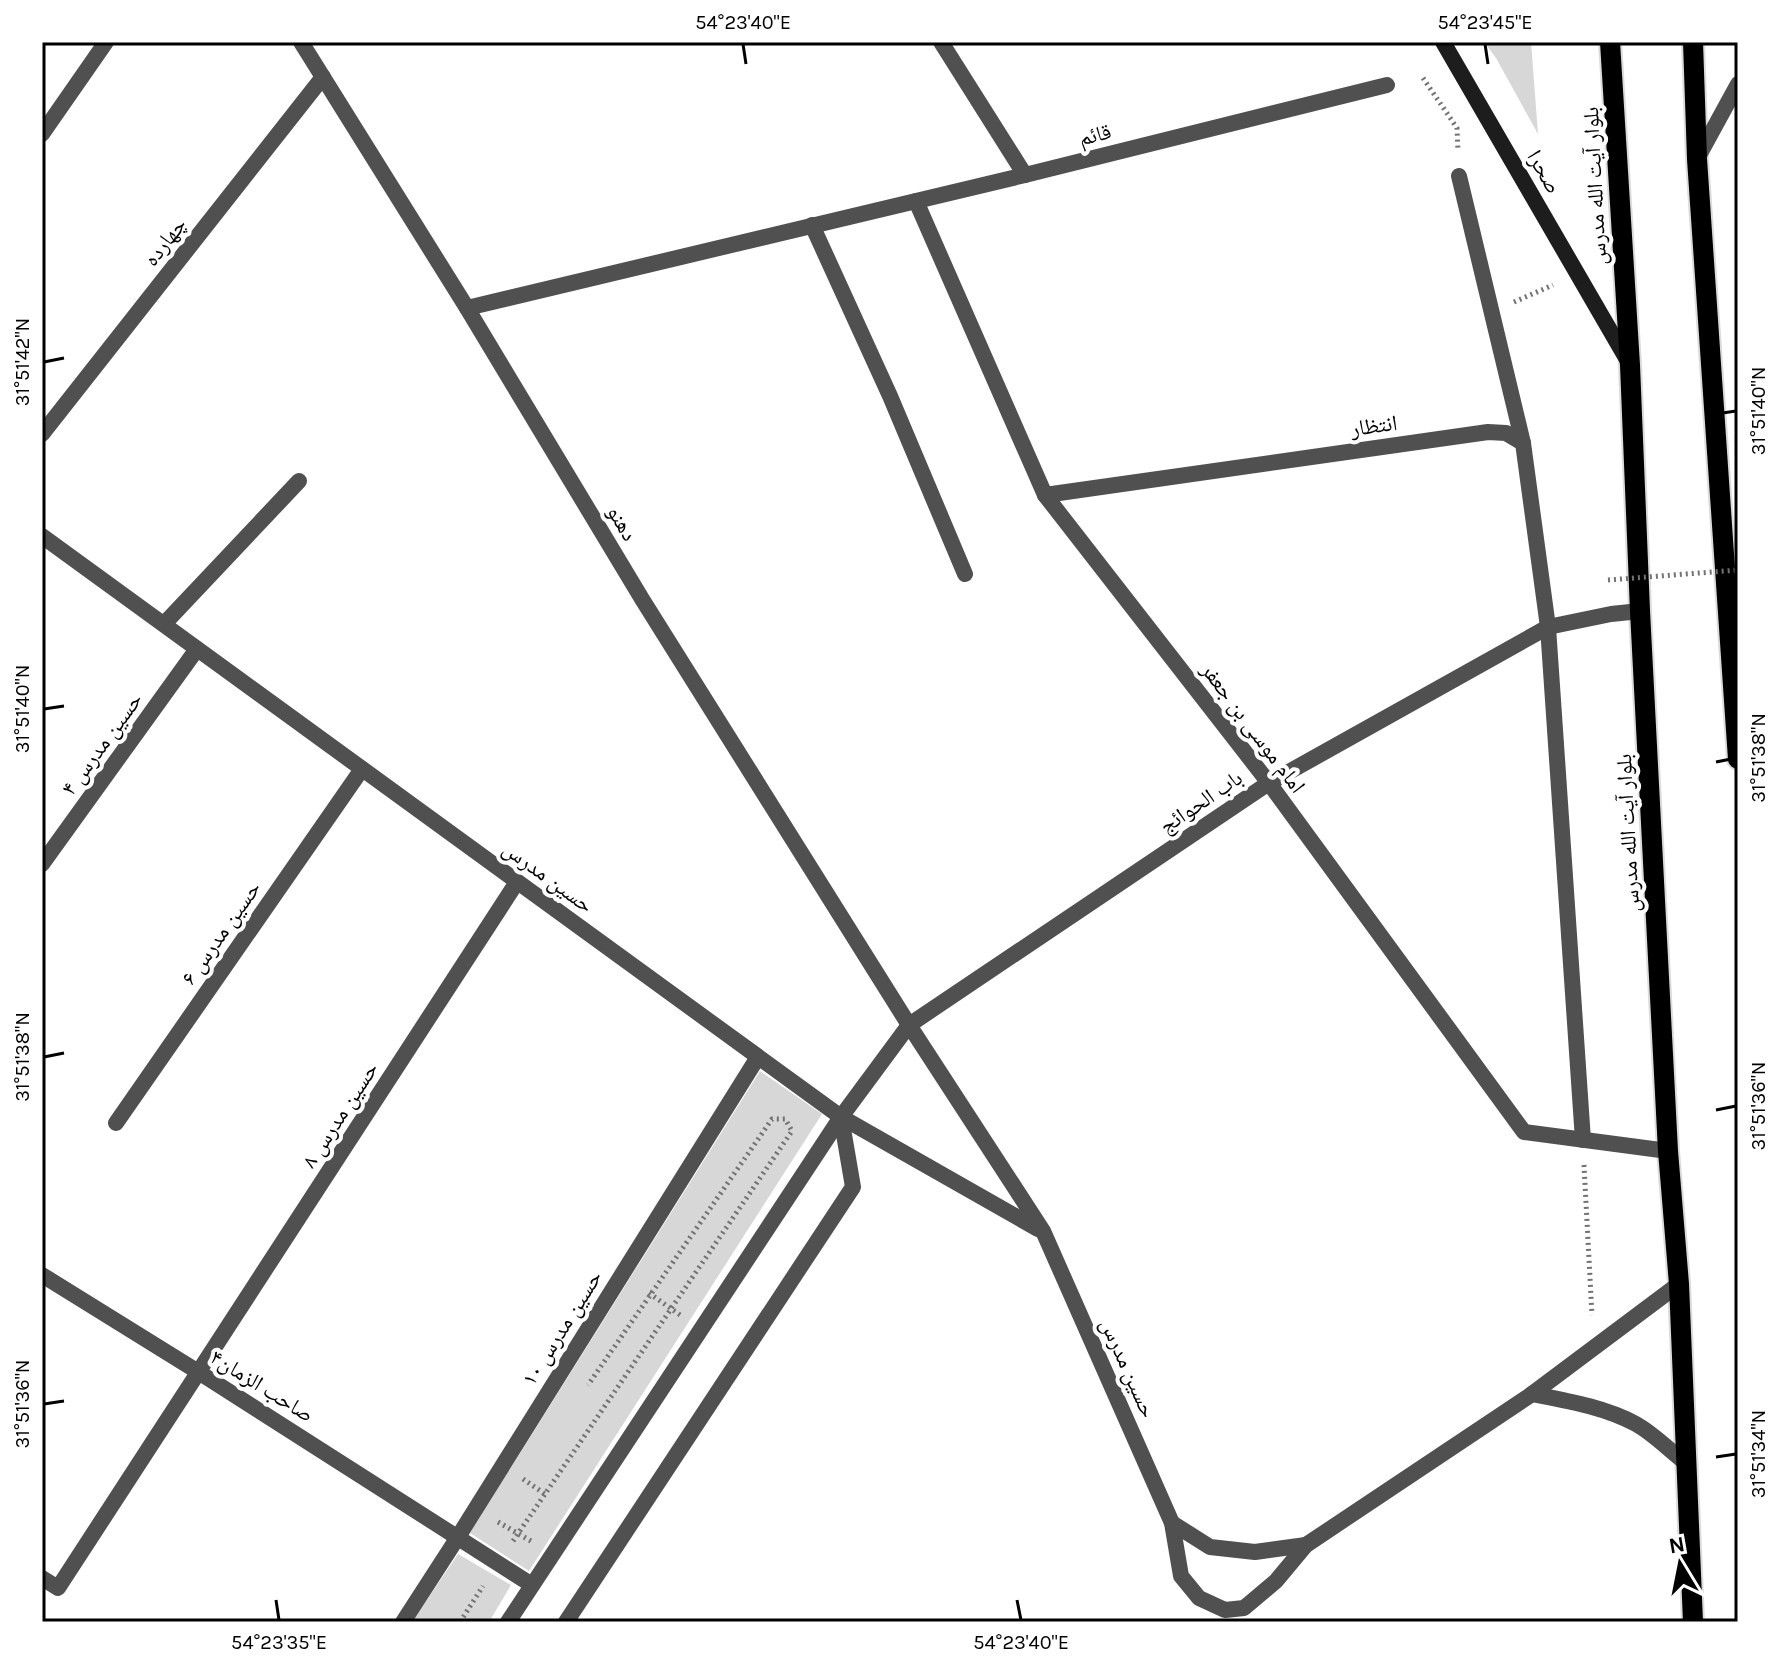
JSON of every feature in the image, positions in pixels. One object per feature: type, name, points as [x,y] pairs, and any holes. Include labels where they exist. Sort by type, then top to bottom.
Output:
[{"type":"main road","name":"صحرا","points":[[1443,42],[1630,365]]},
{"type":"main road","name":"بلوار آیت الله مدرس","points":[[1610,42],[1630,365],[1668,1151],[1679,1284],[1693,1622]]},
{"type":"main road","points":[[1693,42],[1697,159],[1738,759]]},
{"type":"street","points":[[42,134],[106,42]]},
{"type":"street","name":"دهنو","points":[[301,42],[467,308],[642,599],[909,1025]]},
{"type":"street","points":[[941,42],[1025,175]]},
{"type":"street","name":"چهارده","points":[[42,434],[323,77]]},
{"type":"street","points":[[1697,159],[1738,84]]},
{"type":"street","name":"قائم","points":[[467,308],[1387,85]]},
{"type":"street","points":[[1459,176],[1523,443],[1548,627],[1583,1140]]},
{"type":"street","name":"امام موسی بن جعفر","points":[[916,201],[1045,495],[1269,783],[1524,1132],[1668,1151]]},
{"type":"street","points":[[812,225],[890,396],[965,574]]},
{"type":"street","name":"انتظار","points":[[1045,495],[1488,432],[1506,433],[1523,443]]},
{"type":"street","points":[[164,624],[299,481]]},
{"type":"street","name":"حسین مدرس","points":[[42,536],[841,1117],[1043,1231]]},
{"type":"street","name":"باب الحوائج","points":[[841,1117],[909,1025],[1269,783],[1548,627],[1640,611]]},
{"type":"street","name":"حسین مدرس ۴","points":[[42,864],[197,649]]},
{"type":"street","name":"حسین مدرس ۶","points":[[116,1123],[362,769]]},
{"type":"street","name":"حسین مدرس ۸","points":[[42,1578],[58,1588],[517,882]]},
{"type":"street","name":"حسین مدرس","points":[[909,1025],[1043,1231],[1172,1523],[1181,1576],[1218,1622]]},
{"type":"street","name":"حسین مدرس ۱۰","points":[[403,1622],[758,1057]]},
{"type":"street","points":[[508,1622],[841,1117]]},
{"type":"street","points":[[566,1622],[853,1187],[841,1117]]},
{"type":"street","name":"صاحب الزمان۴","points":[[42,1275],[532,1585]]},
{"type":"street","points":[[1199,1598],[1225,1610],[1244,1608],[1276,1581],[1306,1545],[1532,1394],[1679,1284]]},
{"type":"street","points":[[1532,1394],[1576,1402],[1638,1425],[1686,1463]]},
{"type":"street","points":[[1172,1523],[1210,1547],[1255,1552],[1306,1545]]},
{"type":"path","points":[[1387,85],[1461,72]]},
{"type":"path","points":[[1423,78],[1457,128],[1459,176]]},
{"type":"path","points":[[1491,311],[1578,274]]},
{"type":"path","points":[[1608,580],[1738,570]]},
{"type":"path","points":[[460,1622],[792,1131],[785,1119],[772,1119],[583,1393]]},
{"type":"path","points":[[1583,1140],[1594,1348]]},
{"type":"path","points":[[623,1273],[701,1329]]},
{"type":"path","points":[[516,1490],[532,1467]]},
{"type":"path","points":[[523,1479],[545,1494]]},
{"type":"path","points":[[476,1548],[502,1510]]},
{"type":"path","points":[[495,1521],[553,1553]]},
{"type":"shaded area","points":[[1484,42],[1531,42],[1538,134],[1496,58]]},
{"type":"shaded area","points":[[760,1071],[822,1114],[529,1571],[470,1533]]},
{"type":"shaded area","points":[[458,1554],[511,1585],[489,1622],[412,1622]]}]
